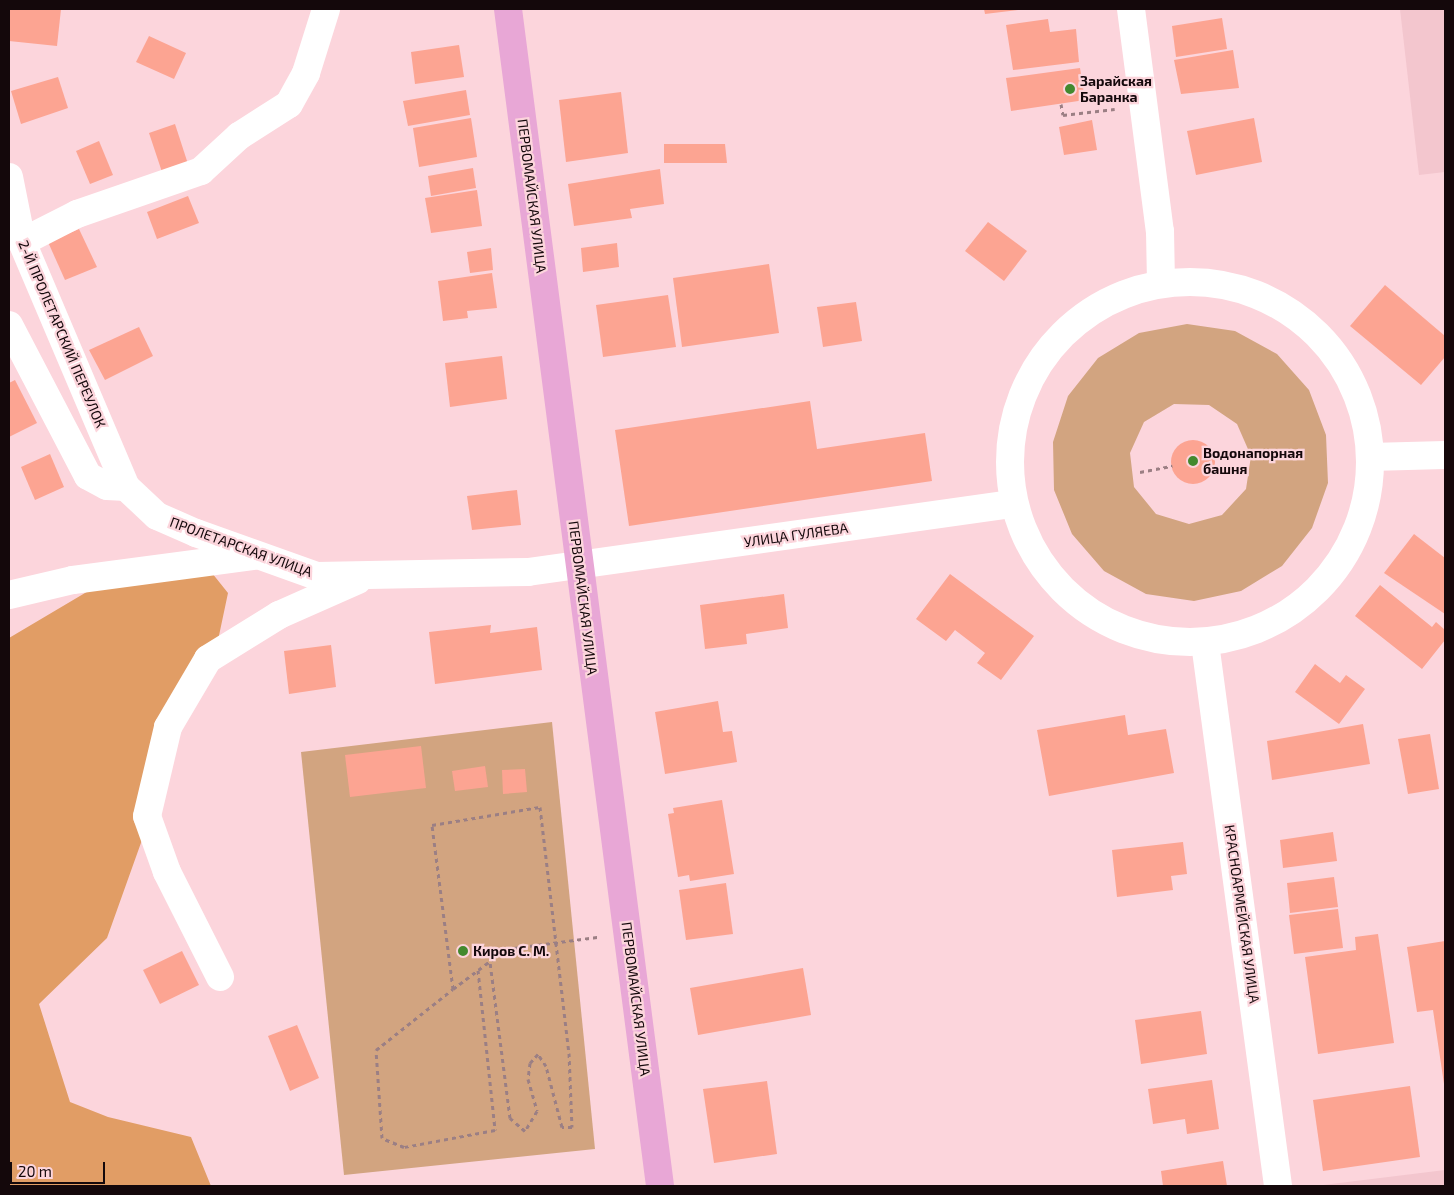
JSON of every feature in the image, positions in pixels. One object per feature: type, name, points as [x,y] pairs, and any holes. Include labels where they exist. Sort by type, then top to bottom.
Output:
[{"type":"main road","name":"ПЕРВОМАЙСКАЯ УЛИЦА","points":[[508,9],[660,1186]]},
{"type":"street","points":[[22,242],[77,214],[201,171],[239,136],[289,104],[306,73],[326,9]]},
{"type":"street","points":[[1132,9],[1160,231],[1161,284]]},
{"type":"street","name":"2-Й ПРОЛЕТАРСКИЙ ПЕРЕУЛОК","points":[[9,177],[22,242],[126,487]]},
{"type":"street","points":[[1187,282],[1238,288],[1286,309],[1325,342],[1354,385],[1369,434],[1370,457],[1361,521],[1341,562],[1311,597],[1273,623],[1205,642],[1183,643],[1129,632],[1080,606],[1042,566],[1012,504],[1009,466],[1017,408],[1044,356],[1086,315],[1138,289],[1161,284],[1187,282]]},
{"type":"street","points":[[9,325],[88,476],[107,486],[126,487]]},
{"type":"street","points":[[1370,457],[1445,455]]},
{"type":"street","name":"ПРОЛЕТАРСКАЯ УЛИЦА","points":[[126,487],[157,516],[317,576],[528,572],[579,565]]},
{"type":"street","name":"УЛИЦА ГУЛЯЕВА","points":[[579,565],[1012,504]]},
{"type":"street","points":[[9,595],[73,580],[262,555]]},
{"type":"street","points":[[220,977],[167,872],[147,816],[168,727],[208,659],[279,615],[371,574]]},
{"type":"street","name":"КРАСНОАРМЕЙСКАЯ УЛИЦА","points":[[1205,642],[1278,1186]]},
{"type":"path","points":[[1061,104],[1063,115],[1144,106]]},
{"type":"path","points":[[1140,472],[1172,466]]},
{"type":"path","points":[[453,989],[432,825],[540,807],[569,1053],[572,1127],[562,1127],[546,1066],[538,1054],[530,1063],[528,1079],[537,1111],[526,1131],[510,1118],[490,960]]},
{"type":"path","points":[[478,970],[495,1130],[404,1147],[382,1138],[376,1050],[490,960],[506,949],[627,933]]},
{"type":"shaded area","points":[[1400,9],[1445,9],[1445,172],[1419,175]]},
{"type":"shaded area","points":[[1187,324],[1235,331],[1277,354],[1309,390],[1326,435],[1328,483],[1312,528],[1282,566],[1241,591],[1194,601],[1146,594],[1104,571],[1072,534],[1054,490],[1053,442],[1068,396],[1098,358],[1139,333]],"holes":[[[1174,404],[1209,405],[1237,424],[1251,456],[1246,489],[1222,515],[1189,524],[1156,514],[1134,487],[1130,453],[1144,422]]]},
{"type":"shaded area","points":[[212,573],[228,593],[217,645],[160,742],[142,840],[107,938],[39,1004],[70,1102],[108,1117],[191,1137],[211,1186],[9,1186],[9,638],[112,577]]},
{"type":"shaded area","points":[[552,722],[595,1149],[344,1175],[301,752]]},
{"type":"shaded area","points":[[1445,1170],[1445,1186],[1315,1186]]},
{"type":"building","points":[[10,9],[61,9],[57,46],[9,41]]},
{"type":"building","points":[[984,9],[1018,9],[1018,10],[985,14]]},
{"type":"building","points":[[1222,18],[1227,49],[1176,57],[1172,26]]},
{"type":"building","points":[[1048,19],[1050,32],[1076,29],[1079,62],[1013,70],[1006,25]]},
{"type":"building","points":[[149,36],[186,53],[174,79],[136,62]]},
{"type":"building","points":[[459,45],[464,77],[415,84],[411,52]]},
{"type":"building","points":[[1233,50],[1239,88],[1181,94],[1174,60]]},
{"type":"building","points":[[1080,68],[1085,100],[1011,111],[1006,78]]},
{"type":"building","points":[[58,77],[68,108],[21,124],[11,91]]},
{"type":"building","points":[[466,90],[470,115],[408,126],[403,101]]},
{"type":"building","points":[[621,92],[628,153],[566,162],[559,100]]},
{"type":"building","points":[[471,118],[477,157],[419,167],[413,128]]},
{"type":"building","points":[[1254,118],[1262,162],[1196,175],[1187,131]]},
{"type":"building","points":[[1092,120],[1097,150],[1064,155],[1059,127]]},
{"type":"building","points":[[175,124],[188,164],[162,172],[149,133]]},
{"type":"building","points":[[99,141],[113,175],[90,184],[76,151]]},
{"type":"building","points":[[664,144],[725,144],[727,163],[664,163]]},
{"type":"building","points":[[473,168],[476,188],[431,196],[428,176]]},
{"type":"building","points":[[660,169],[664,204],[630,209],[632,218],[574,226],[568,184]]},
{"type":"building","points":[[477,190],[482,226],[431,233],[425,198]]},
{"type":"building","points":[[188,196],[199,223],[157,239],[147,212]]},
{"type":"building","points":[[988,222],[1027,251],[1004,281],[965,251]]},
{"type":"building","points":[[79,229],[97,267],[65,280],[48,242]]},
{"type":"building","points":[[617,243],[619,267],[583,272],[581,248]]},
{"type":"building","points":[[491,248],[493,270],[470,273],[467,252]]},
{"type":"building","points":[[769,264],[779,333],[682,347],[673,278]]},
{"type":"building","points":[[492,273],[497,308],[467,311],[468,318],[443,321],[438,281]]},
{"type":"building","points":[[1385,285],[1445,336],[1445,357],[1421,385],[1350,326]]},
{"type":"building","points":[[668,295],[676,347],[603,357],[596,305]]},
{"type":"building","points":[[856,302],[862,341],[823,347],[817,307]]},
{"type":"building","points":[[139,327],[153,356],[105,380],[89,350]]},
{"type":"building","points":[[502,356],[507,399],[450,407],[445,363]]},
{"type":"building","points":[[15,380],[37,423],[9,437],[9,383]]},
{"type":"building","points":[[810,401],[817,449],[925,433],[932,481],[629,526],[615,430]]},
{"type":"building","name":"Водонапорная башня","points":[[1197,440],[1209,446],[1214,453],[1214,471],[1209,478],[1202,483],[1189,484],[1181,481],[1174,474],[1171,458],[1174,450],[1181,443]]},
{"type":"building","points":[[50,454],[64,487],[35,500],[21,467]]},
{"type":"building","points":[[517,490],[521,525],[472,530],[467,496]]},
{"type":"building","points":[[1414,534],[1445,558],[1445,614],[1384,573]]},
{"type":"building","points":[[950,574],[1034,636],[1001,680],[977,663],[985,653],[955,630],[946,641],[916,619]]},
{"type":"building","points":[[1380,585],[1432,627],[1436,622],[1445,630],[1445,640],[1422,669],[1355,616]]},
{"type":"building","points":[[784,594],[788,628],[746,634],[747,644],[705,649],[700,605]]},
{"type":"building","points":[[491,625],[490,633],[537,627],[542,670],[435,684],[429,632]]},
{"type":"building","points":[[331,645],[336,687],[289,694],[284,651]]},
{"type":"building","points":[[1315,664],[1340,683],[1346,675],[1365,689],[1339,724],[1295,692]]},
{"type":"building","points":[[718,701],[723,732],[732,731],[737,762],[665,774],[655,712]]},
{"type":"building","points":[[1125,715],[1128,735],[1166,729],[1174,773],[1049,796],[1037,730]]},
{"type":"building","points":[[1363,724],[1370,764],[1272,780],[1267,741]]},
{"type":"building","points":[[1430,734],[1439,789],[1408,794],[1398,739]]},
{"type":"building","points":[[421,746],[426,788],[350,797],[345,755]]},
{"type":"building","points":[[485,766],[488,787],[455,791],[452,771]]},
{"type":"building","points":[[525,769],[527,792],[503,794],[502,770]]},
{"type":"building","points":[[722,800],[734,874],[690,881],[689,875],[678,877],[668,814],[674,813],[673,808]]},
{"type":"building","points":[[1333,832],[1337,861],[1283,868],[1280,840]]},
{"type":"building","points":[[1183,842],[1187,874],[1171,876],[1173,890],[1117,897],[1112,850]]},
{"type":"building","points":[[1334,877],[1338,907],[1290,913],[1287,883]]},
{"type":"building","points":[[726,883],[733,934],[686,940],[679,890]]},
{"type":"building","points":[[1338,909],[1343,948],[1294,954],[1289,915]]},
{"type":"building","points":[[1378,934],[1394,1043],[1318,1054],[1305,957],[1356,950],[1355,937]]},
{"type":"building","points":[[1445,941],[1444,1084],[1433,1010],[1417,1012],[1407,947]]},
{"type":"building","points":[[182,951],[199,985],[160,1004],[143,970]]},
{"type":"building","points":[[803,968],[811,1015],[698,1035],[690,988]]},
{"type":"building","points":[[1201,1011],[1207,1054],[1141,1064],[1135,1020]]},
{"type":"building","points":[[297,1025],[319,1078],[290,1091],[268,1036]]},
{"type":"building","points":[[1212,1080],[1219,1129],[1187,1134],[1185,1119],[1153,1124],[1148,1089]]},
{"type":"building","points":[[767,1081],[777,1154],[714,1163],[703,1089]]},
{"type":"building","points":[[1410,1086],[1420,1157],[1323,1171],[1313,1100]]},
{"type":"building","points":[[1223,1161],[1227,1186],[1163,1186],[1161,1171]]},
{"type":"place","name":"Зарайская Баранка","points":[[1070,89]]},
{"type":"place","name":"Водонапорная башня","points":[[1193,461]]},
{"type":"place","name":"Киров С. М.","points":[[463,951]]}]
